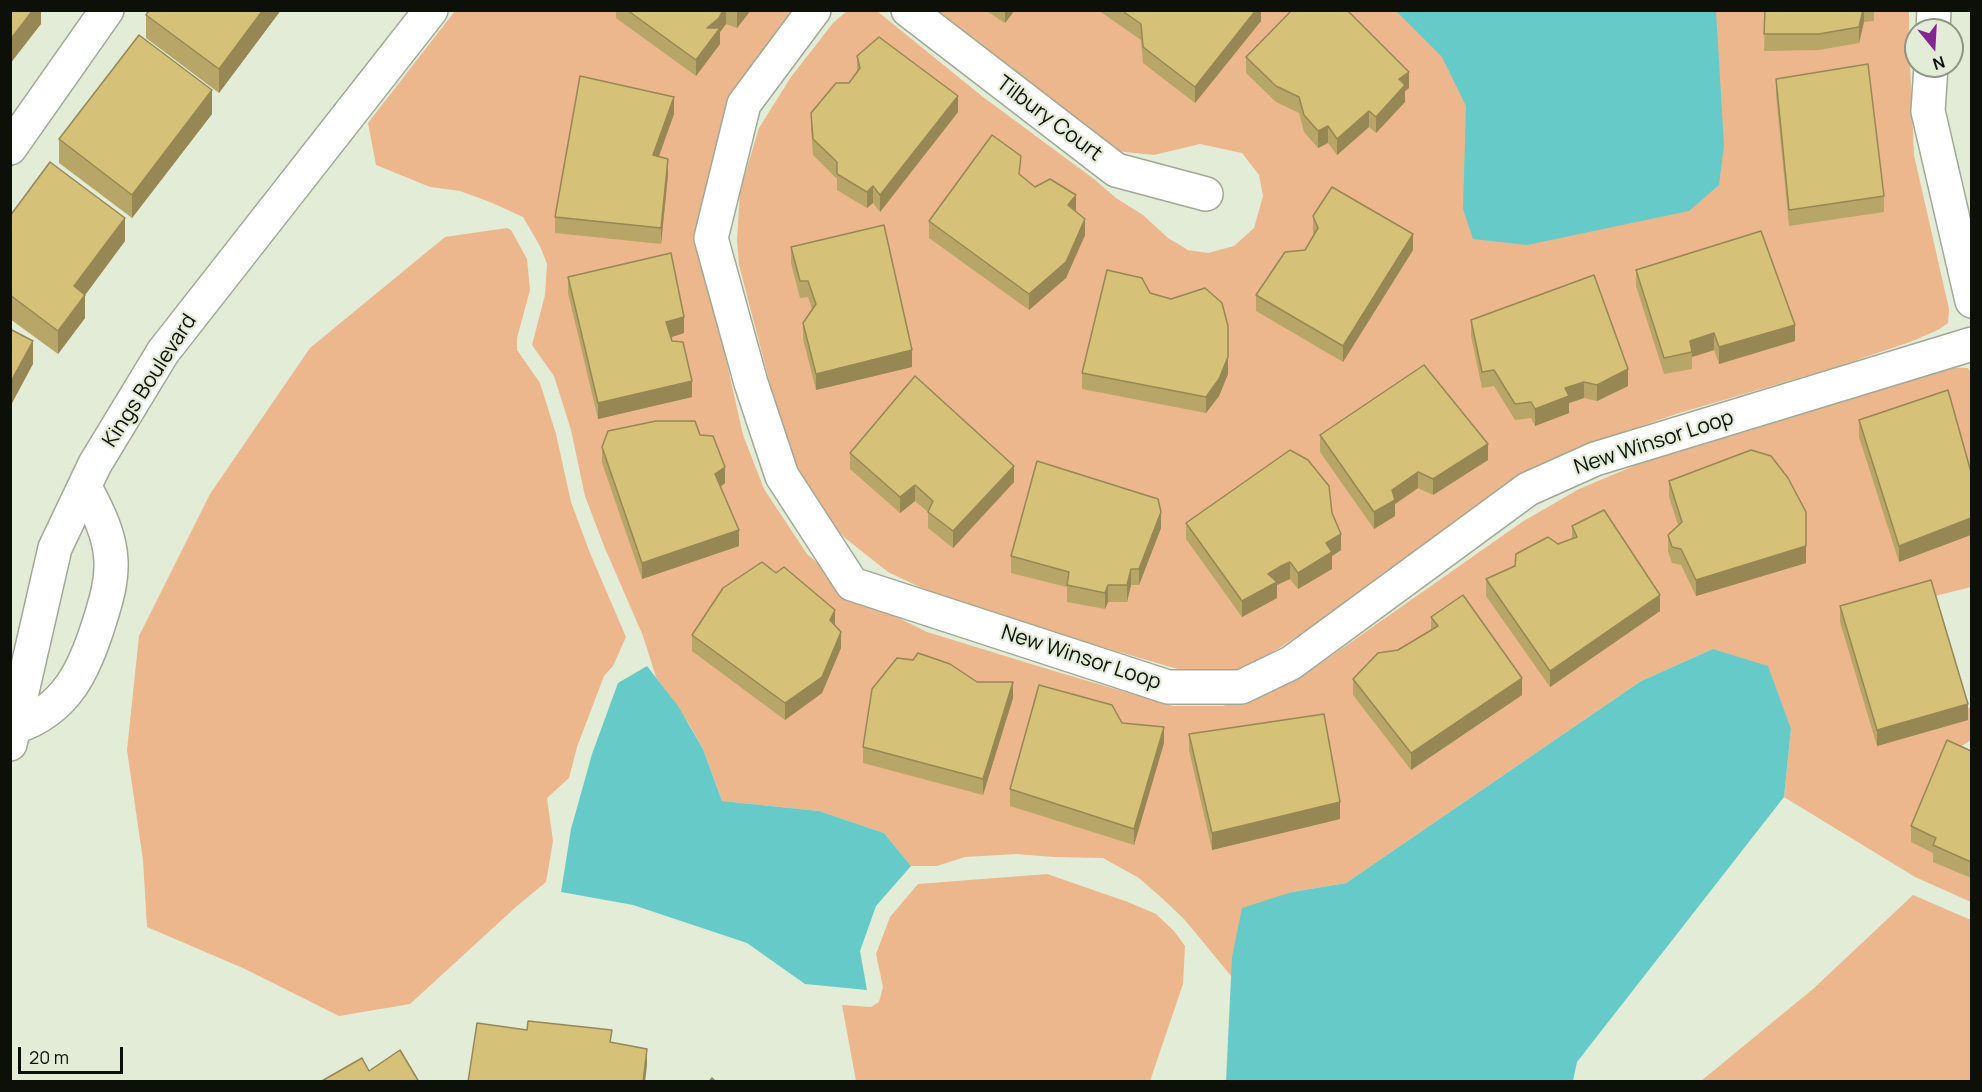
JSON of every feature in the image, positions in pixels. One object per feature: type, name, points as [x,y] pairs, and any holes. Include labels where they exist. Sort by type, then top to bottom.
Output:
[{"type":"street","points":[[10,148],[106,10]]},
{"type":"street","name":"Kings Boulevard","points":[[13,735],[55,548],[96,464],[163,352],[431,10]]},
{"type":"street","name":"New Winsor Loop","points":[[814,10],[744,104],[711,238],[751,383],[782,476],[852,584],[1168,687],[1241,687],[1291,663],[1528,489],[1594,459],[1971,344]]},
{"type":"street","name":"Tilbury Court","points":[[908,10],[1116,170],[1206,194]]},
{"type":"street","points":[[1930,78],[1928,111],[1971,300]]},
{"type":"street","points":[[13,735],[28,722],[45,713],[64,695],[80,674],[92,647],[109,592],[111,561],[104,527],[84,487]]},
{"type":"shaded area","points":[[455,11],[798,11],[728,117],[711,292],[743,435],[764,489],[807,554],[858,598],[927,632],[1173,706],[1223,706],[1300,678],[1522,522],[1579,489],[1636,465],[1810,412],[1941,367],[1968,368],[1972,374],[1971,587],[1931,597],[1965,709],[1971,707],[1971,740],[1947,756],[1936,855],[1933,861],[1971,878],[1971,902],[1915,877],[1784,797],[1791,729],[1713,649],[1641,681],[1346,883],[1292,892],[1234,951],[1232,977],[1184,919],[1164,900],[1139,878],[1103,858],[1016,854],[965,857],[937,866],[911,866],[884,833],[819,811],[722,801],[703,749],[689,724],[656,677],[643,636],[585,496],[571,430],[554,376],[532,345],[545,295],[547,264],[540,246],[523,217],[460,191],[430,187],[376,165],[368,123]]},
{"type":"shaded area","points":[[847,11],[877,11],[983,97],[1094,179],[1116,198],[1143,215],[1168,238],[1188,250],[1208,253],[1234,246],[1254,228],[1263,196],[1259,175],[1242,153],[1200,144],[1154,155],[1116,151],[929,11],[1909,11],[1909,18],[1904,18],[1904,78],[1911,78],[1914,155],[1949,309],[1948,323],[1910,342],[1836,367],[1679,413],[1587,445],[1267,656],[1236,670],[1188,672],[989,614],[941,597],[888,572],[845,538],[815,505],[788,453],[739,265],[737,240],[740,191],[759,128],[791,77],[833,23]]},
{"type":"shaded area","points":[[507,228],[511,230],[527,259],[530,290],[517,338],[517,350],[540,383],[556,434],[571,502],[626,637],[613,666],[604,676],[577,747],[569,778],[547,798],[553,841],[546,882],[410,1004],[339,1016],[245,969],[147,927],[143,860],[127,750],[139,636],[210,494],[310,348],[445,237]]},
{"type":"shaded area","points":[[1047,874],[1156,914],[1174,931],[1185,946],[1183,984],[1150,1081],[856,1081],[842,1005],[871,1007],[879,1002],[883,987],[876,954],[890,917],[918,884]]},
{"type":"shaded area","points":[[1913,895],[1971,920],[1971,1081],[1701,1081],[1813,989]]},
{"type":"water","points":[[1396,11],[1716,11],[1724,145],[1719,185],[1689,211],[1527,245],[1473,239],[1463,209],[1466,106],[1442,57]]},
{"type":"water","points":[[1713,649],[1768,666],[1791,729],[1784,797],[1577,1062],[1573,1081],[1226,1081],[1232,957],[1242,908],[1292,892],[1346,883],[1641,681]]},
{"type":"water","points":[[647,666],[678,706],[703,749],[722,801],[819,811],[884,833],[911,866],[876,906],[860,951],[867,990],[805,984],[747,943],[633,905],[561,892],[571,829],[592,754],[618,683]]},
{"type":"building","points":[[10,10],[33,10],[10,40]]},
{"type":"building","points":[[149,10],[263,10],[219,69],[146,15]]},
{"type":"building","points":[[627,10],[723,10],[719,18],[707,28],[720,28],[696,60]]},
{"type":"building","points":[[1121,10],[1256,10],[1195,87],[1143,47],[1141,24]]},
{"type":"building","points":[[1292,10],[1347,10],[1409,72],[1399,79],[1405,85],[1376,117],[1369,111],[1337,139],[1328,126],[1318,131],[1304,115],[1299,97],[1276,86],[1246,57]]},
{"type":"building","points":[[1765,10],[1863,10],[1859,27],[1819,34],[1764,34]]},
{"type":"building","points":[[139,35],[212,90],[132,195],[59,139]]},
{"type":"building","points":[[879,37],[958,96],[880,195],[873,186],[867,192],[837,174],[837,162],[813,139],[811,113],[836,83],[849,83],[860,68],[857,56]]},
{"type":"building","points":[[1868,64],[1884,196],[1789,210],[1776,79]]},
{"type":"building","points":[[580,76],[674,97],[653,155],[668,159],[661,228],[555,217]]},
{"type":"building","points":[[992,135],[1021,156],[1019,174],[1035,187],[1050,179],[1076,195],[1068,205],[1085,219],[1066,262],[1029,294],[929,221]]},
{"type":"building","points":[[50,162],[125,218],[74,286],[85,295],[58,331],[10,295],[10,216]]},
{"type":"building","points":[[1332,187],[1413,234],[1343,346],[1256,295],[1285,252],[1305,250],[1318,228],[1313,216]]},
{"type":"building","points":[[884,225],[912,350],[816,374],[803,323],[816,304],[808,281],[800,281],[791,247]]},
{"type":"building","points":[[1761,231],[1795,325],[1719,347],[1714,333],[1690,341],[1692,352],[1664,358],[1636,270]]},
{"type":"building","points":[[671,253],[684,317],[666,322],[672,341],[683,342],[692,381],[598,403],[568,277]]},
{"type":"building","points":[[1107,270],[1142,278],[1150,293],[1171,299],[1205,288],[1222,303],[1228,326],[1228,357],[1219,379],[1206,397],[1082,373]]},
{"type":"building","points":[[1594,275],[1628,369],[1597,385],[1584,382],[1565,388],[1569,396],[1535,409],[1531,402],[1515,404],[1494,370],[1482,372],[1471,320]]},
{"type":"building","points":[[10,329],[33,341],[10,383]]},
{"type":"building","points":[[1424,365],[1488,444],[1433,479],[1418,472],[1392,490],[1395,500],[1374,512],[1320,435]]},
{"type":"building","points":[[915,376],[1014,466],[953,531],[928,512],[933,501],[915,485],[900,497],[850,453]]},
{"type":"building","points":[[1948,390],[1971,472],[1971,518],[1899,546],[1859,420]]},
{"type":"building","points":[[656,421],[695,421],[700,435],[713,436],[725,467],[715,474],[739,530],[642,563],[602,447],[608,431]]},
{"type":"building","points":[[1290,450],[1308,460],[1329,486],[1332,513],[1341,534],[1326,543],[1332,552],[1298,573],[1290,562],[1281,566],[1268,574],[1277,582],[1242,601],[1186,523]]},
{"type":"building","points":[[1751,450],[1771,456],[1788,478],[1806,512],[1806,546],[1696,580],[1681,549],[1672,547],[1668,535],[1682,522],[1669,481]]},
{"type":"building","points":[[1037,461],[1158,499],[1161,512],[1139,569],[1131,569],[1127,585],[1108,585],[1105,593],[1067,585],[1069,572],[1011,556]]},
{"type":"building","points":[[1604,510],[1660,595],[1550,671],[1486,579],[1515,566],[1516,554],[1548,537],[1558,544],[1577,537],[1572,526]]},
{"type":"building","points":[[762,562],[776,573],[784,567],[835,610],[830,620],[841,632],[822,677],[785,703],[692,635],[723,588]]},
{"type":"building","points":[[1931,580],[1968,704],[1877,730],[1840,606]]},
{"type":"building","points":[[1463,595],[1522,678],[1411,753],[1353,679],[1378,653],[1398,650],[1438,626],[1431,617]]},
{"type":"building","points":[[918,653],[950,664],[977,682],[1013,682],[983,779],[863,747],[872,689],[897,658],[913,660]]},
{"type":"building","points":[[1039,685],[1112,705],[1122,723],[1164,727],[1134,829],[1010,789]]},
{"type":"building","points":[[1324,714],[1340,802],[1212,833],[1189,734]]},
{"type":"building","points":[[1947,740],[1971,751],[1971,862],[1933,845],[1936,838],[1911,826]]},
{"type":"building","points":[[528,1021],[612,1030],[610,1042],[647,1049],[643,1082],[468,1082],[477,1023],[527,1030]]},
{"type":"building","points":[[400,1050],[419,1082],[320,1082],[362,1058],[369,1071]]}]
